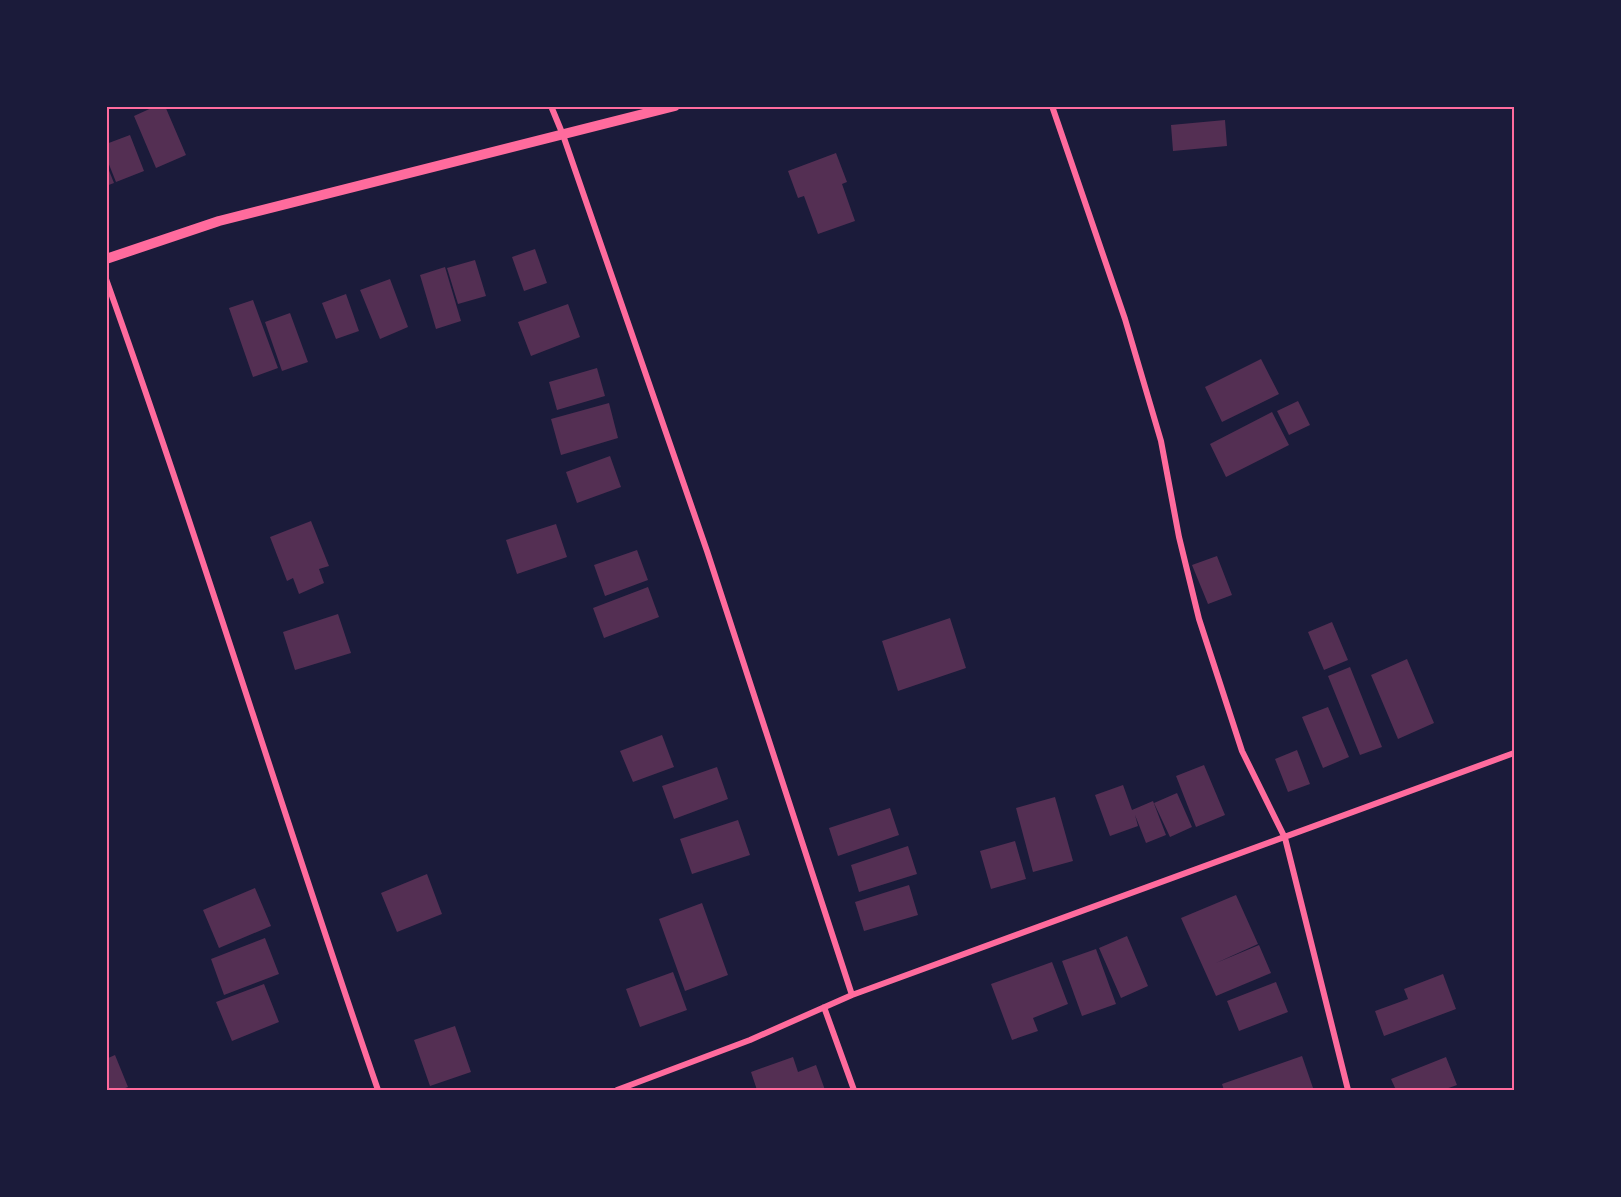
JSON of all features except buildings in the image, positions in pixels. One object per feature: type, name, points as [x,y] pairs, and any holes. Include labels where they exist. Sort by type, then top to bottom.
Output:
[{"type":"street","points":[[551,106],[707,551],[852,994]]},
{"type":"street","points":[[106,259],[219,221],[675,106]]},
{"type":"street","points":[[1052,106],[1125,319],[1161,441],[1179,537],[1199,619],[1242,751],[1285,838],[1348,1090]]},
{"type":"street","points":[[106,279],[146,390],[378,1090]]},
{"type":"street","points":[[617,1090],[750,1040],[852,994],[1515,753]]},
{"type":"street","points":[[824,1007],[854,1090]]}]
